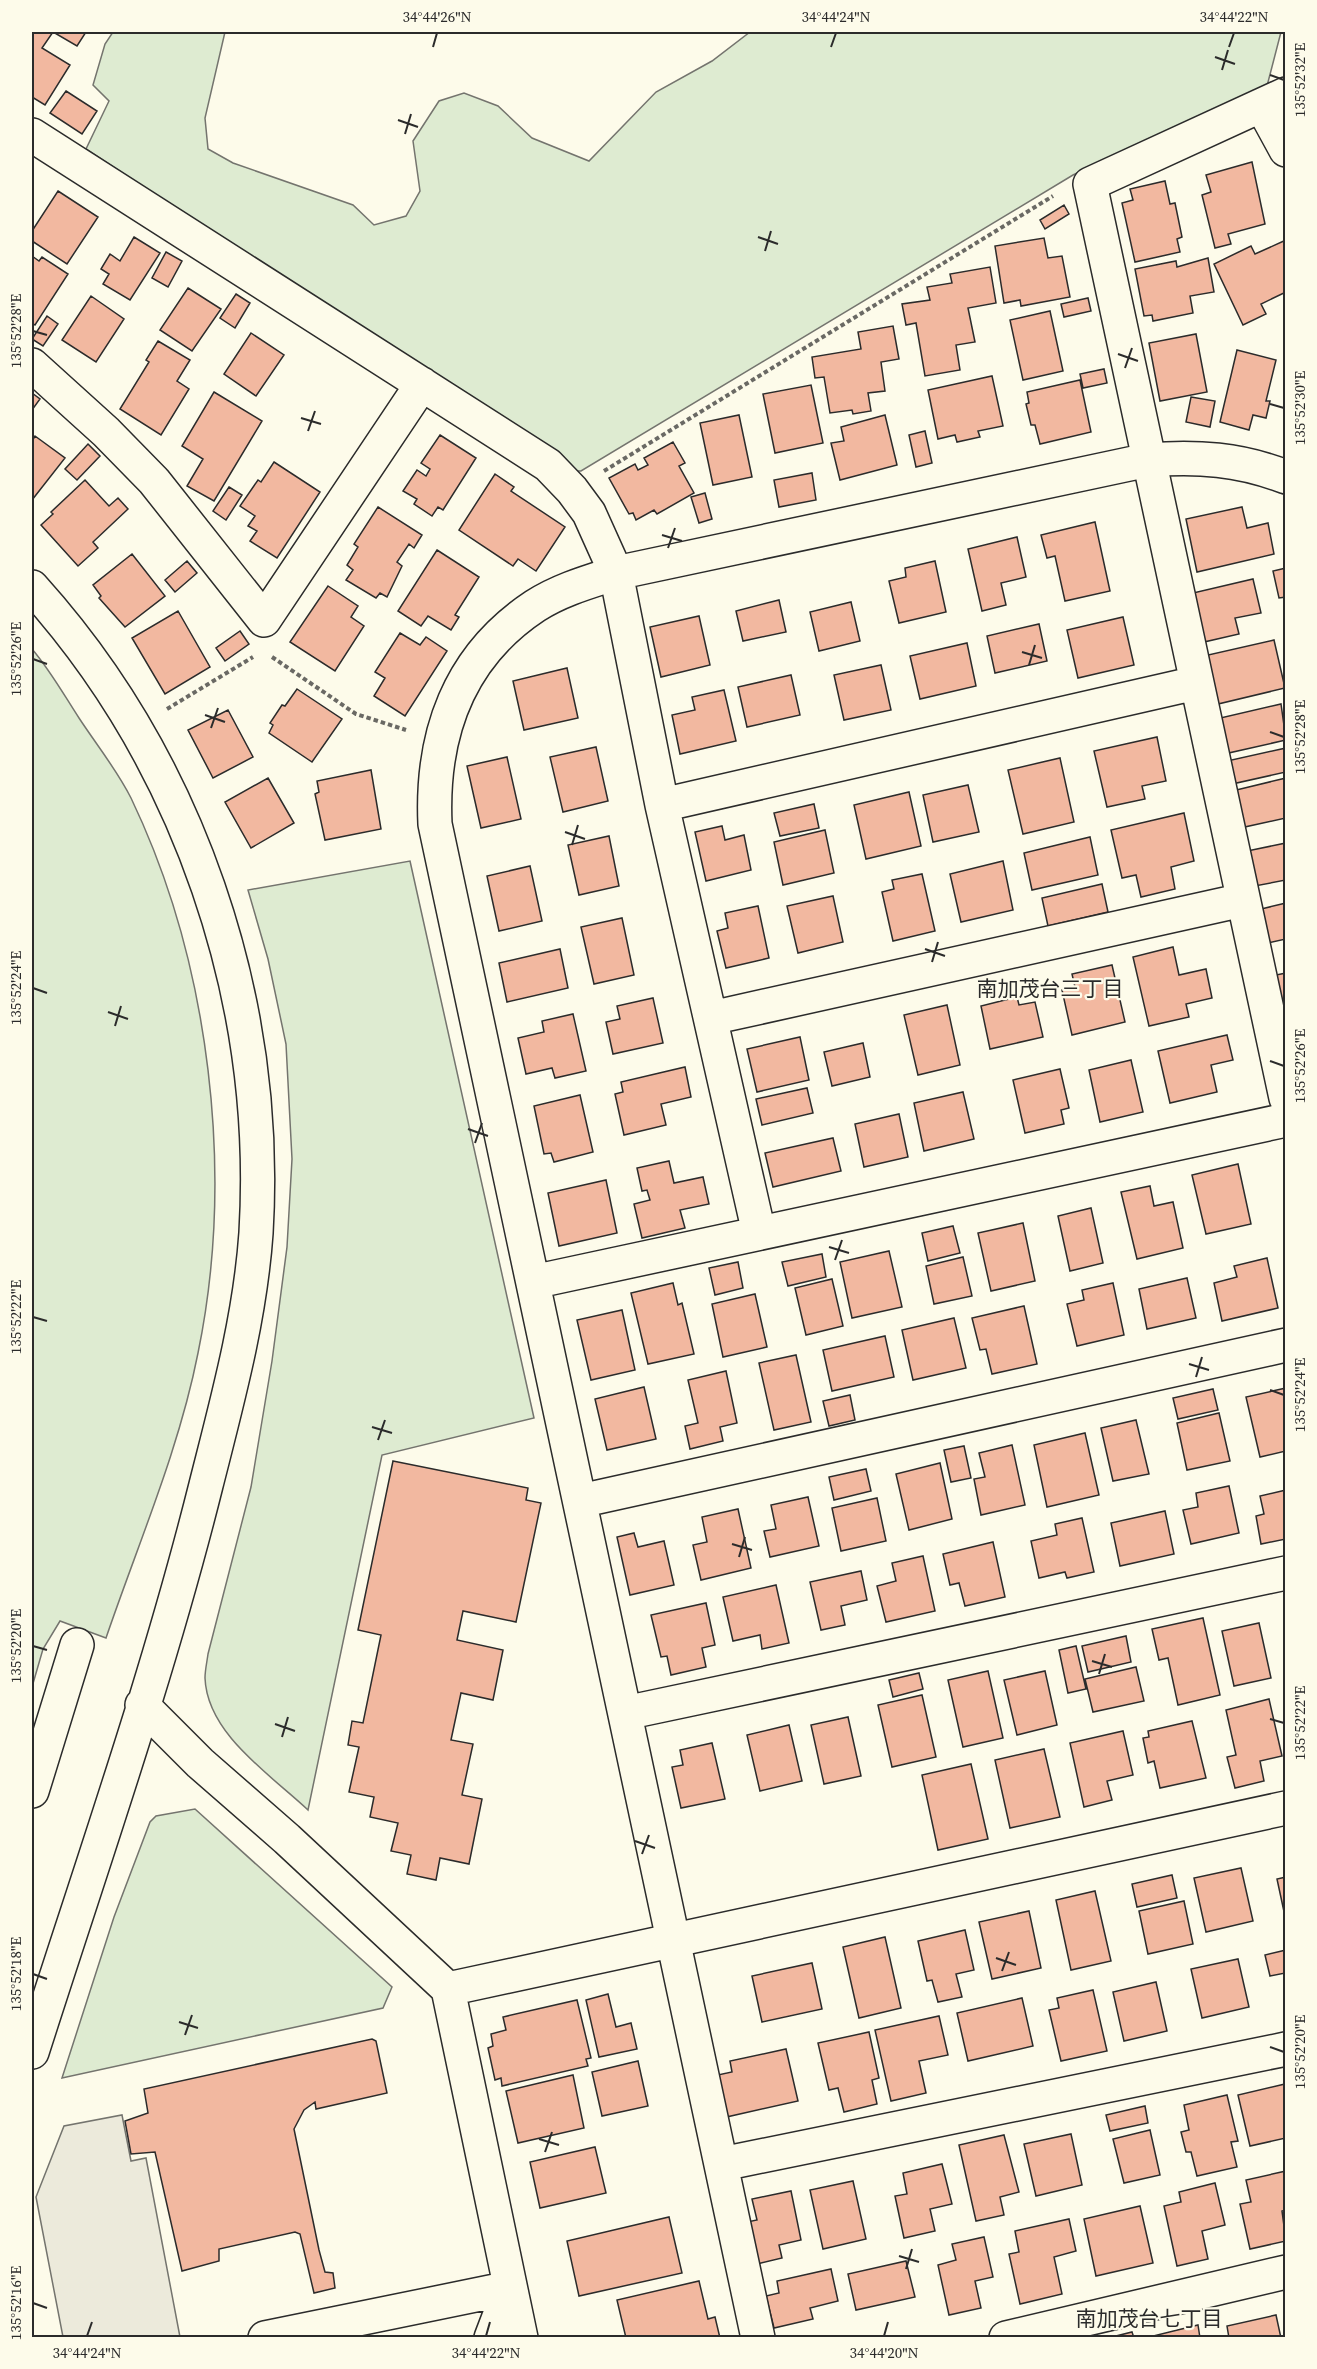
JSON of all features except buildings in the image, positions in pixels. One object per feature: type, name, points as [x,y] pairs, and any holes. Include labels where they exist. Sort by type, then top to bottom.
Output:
[{"type":"street","points":[[1286,150],[1274,100],[1090,184],[1286,1098]]},
{"type":"street","points":[[32,135],[548,465],[572,490],[589,513],[616,573],[662,805],[759,1233]]},
{"type":"street","points":[[32,365],[106,432],[154,481],[264,620],[422,384]]},
{"type":"street","points":[[758,2337],[435,824],[434,789],[441,741],[455,698],[471,671],[490,646],[512,624],[536,606],[577,585],[616,573],[1149,460],[1184,457],[1223,459],[1260,467],[1286,477]]},
{"type":"street","points":[[32,587],[97,668],[135,728],[182,818],[208,885],[229,952],[254,1092],[257,1163],[255,1234],[248,1305],[234,1374],[184,1574],[32,2052]]},
{"type":"street","points":[[662,805],[1196,683]]},
{"type":"street","points":[[711,1018],[1243,900]]},
{"type":"street","points":[[533,1282],[1286,1120]]},
{"type":"street","points":[[580,1502],[1286,1345]]},
{"type":"street","points":[[625,1713],[1286,1573]]},
{"type":"street","points":[[32,1791],[77,1645]]},
{"type":"street","points":[[142,1706],[200,1763],[287,1839],[448,1989],[520,2337]]},
{"type":"street","points":[[448,1989],[1286,1808]]},
{"type":"street","points":[[722,2164],[1286,2049]]},
{"type":"street","points":[[1006,2337],[1286,2272]]},
{"type":"street","points":[[265,2337],[510,2288]]},
{"type":"street","points":[[491,2337],[510,2288]]},
{"type":"path","points":[[572,490],[1066,187],[1090,184]]},
{"type":"path","points":[[263,651],[356,714],[441,741]]},
{"type":"path","points":[[135,728],[254,656]]},
{"type":"green space","points":[[113,32],[225,32],[205,118],[208,149],[233,163],[353,205],[374,225],[406,216],[420,191],[413,141],[439,101],[464,93],[498,106],[532,138],[589,161],[656,92],[712,61],[750,32],[1281,32],[1267,86],[1073,175],[581,471],[574,471],[86,149],[109,101],[93,85],[105,44]]},
{"type":"green space","points":[[32,649],[113,767],[131,798],[158,862],[180,929],[197,999],[208,1070],[214,1142],[214,1214],[209,1284],[190,1389],[157,1497],[106,1638],[60,1621],[43,1649],[32,1687]]},
{"type":"green space","points":[[410,861],[534,1418],[382,1455],[308,1810],[243,1752],[229,1735],[208,1698],[205,1678],[208,1654],[251,1487],[272,1361],[287,1247],[292,1159],[286,1044],[268,959],[248,890]]},
{"type":"green space","points":[[195,1809],[392,1987],[383,2008],[62,2078],[114,1917],[150,1822],[156,1816]]},
{"type":"shaded area","points":[[122,2115],[131,2161],[146,2158],[180,2337],[63,2337],[36,2197],[64,2126]]},
{"type":"district","name":"南加茂台三丁目","points":[[1050,989]]},
{"type":"district","name":"南加茂台七丁目","points":[[1149,2319]]}]
